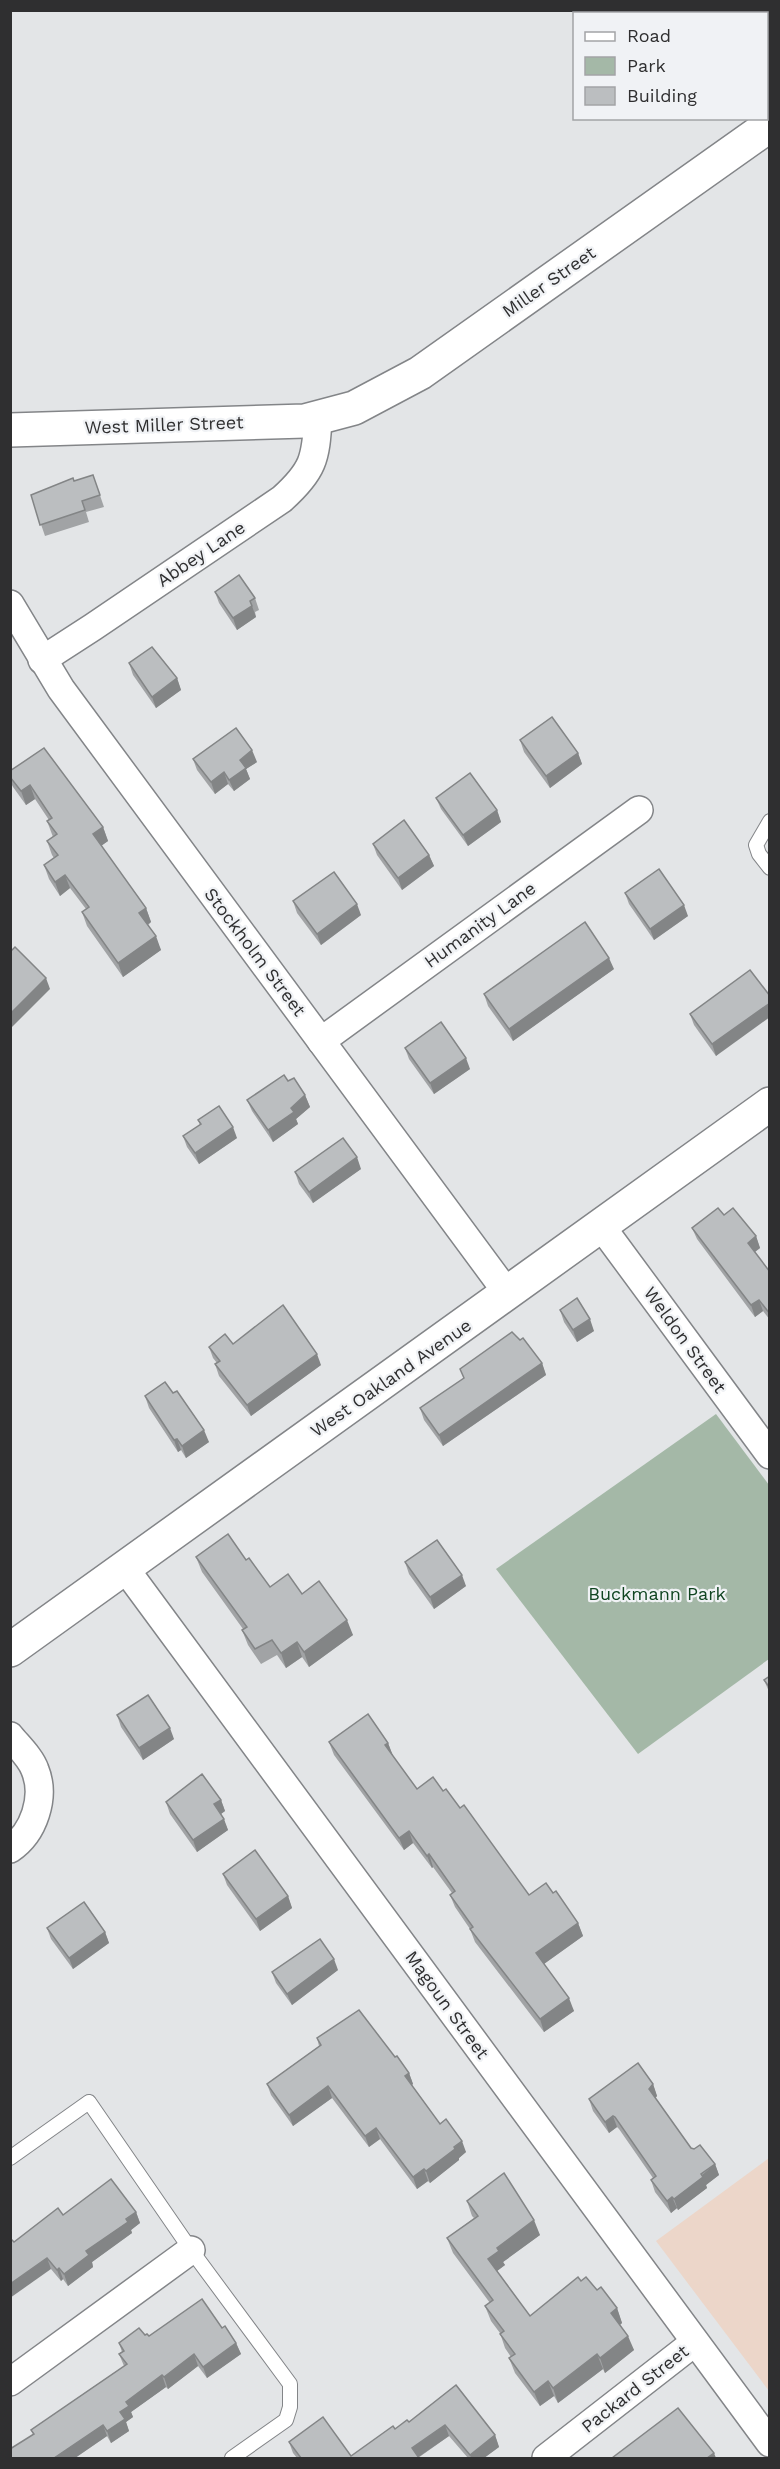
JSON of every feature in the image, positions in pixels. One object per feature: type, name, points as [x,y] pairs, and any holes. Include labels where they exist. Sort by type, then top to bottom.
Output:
[{"type":"main road","name":"Miller Street","points":[[318,418],[354,408],[420,373],[770,125]]},
{"type":"main road","name":"West Miller Street","points":[[10,430],[305,421],[318,418]]},
{"type":"main road","name":"West Oakland Avenue","points":[[10,1650],[770,1104]]},
{"type":"street","name":"Abbey Lane","points":[[42,660],[282,499],[300,483],[312,464],[316,451],[318,418]]},
{"type":"street","name":"Stockholm Street","points":[[10,604],[61,689],[508,1294]]},
{"type":"street","name":"Humanity Lane","points":[[321,1041],[639,810]]},
{"type":"street","name":"Weldon Street","points":[[601,1226],[770,1455]]},
{"type":"street","name":"Magoun Street","points":[[124,1568],[770,2443]]},
{"type":"street","points":[[10,1736],[35,1769],[39,1788],[37,1809],[29,1830],[10,1849]]},
{"type":"street","points":[[10,2382],[191,2250]]},
{"type":"street","name":"Packard Street","points":[[546,2458],[695,2343]]},
{"type":"lane","points":[[770,821],[756,845],[759,854],[770,868]]},
{"type":"lane","points":[[10,2158],[89,2102],[191,2250],[290,2384],[290,2407],[286,2420],[232,2458]]},
{"type":"shaded area","points":[[769,2158],[769,2391],[656,2241]]},
{"type":"green space","name":"Buckmann Park","points":[[716,1414],[769,1485],[769,1659],[638,1754],[496,1569]]},
{"type":"building","points":[[93,475],[100,495],[82,501],[85,510],[40,525],[31,495],[73,478],[74,481]]},
{"type":"building","points":[[239,575],[255,598],[250,601],[252,606],[233,618],[215,592]]},
{"type":"building","points":[[152,647],[177,678],[152,697],[129,663]]},
{"type":"building","points":[[552,717],[578,753],[546,776],[520,740]]},
{"type":"building","points":[[236,728],[252,750],[240,760],[246,768],[229,780],[224,772],[211,782],[193,759]]},
{"type":"building","points":[[44,748],[103,827],[93,834],[146,908],[139,913],[156,936],[118,963],[82,912],[89,907],[65,875],[55,882],[44,865],[58,855],[47,841],[57,834],[47,821],[52,818],[30,785],[21,791],[10,777],[10,771]]},
{"type":"building","points":[[470,773],[497,810],[463,835],[436,798]]},
{"type":"building","points":[[404,820],[429,855],[398,878],[373,844]]},
{"type":"building","points":[[659,869],[684,905],[650,929],[625,893]]},
{"type":"building","points":[[334,872],[357,904],[317,934],[293,901]]},
{"type":"building","points":[[585,922],[609,958],[509,1029],[484,994]]},
{"type":"building","points":[[15,947],[46,978],[10,1014],[10,952]]},
{"type":"building","points":[[750,970],[770,996],[770,1003],[712,1044],[690,1014]]},
{"type":"building","points":[[441,1022],[466,1058],[430,1083],[405,1048]]},
{"type":"building","points":[[284,1075],[288,1081],[294,1078],[305,1095],[291,1108],[294,1112],[268,1130],[247,1100]]},
{"type":"building","points":[[219,1106],[233,1127],[195,1153],[183,1136],[201,1124],[198,1120]]},
{"type":"building","points":[[343,1138],[357,1157],[309,1192],[295,1172]]},
{"type":"building","points":[[718,1208],[724,1215],[733,1208],[756,1236],[748,1243],[770,1272],[770,1314],[759,1300],[751,1305],[692,1228]]},
{"type":"building","points":[[577,1298],[590,1319],[573,1330],[560,1310]]},
{"type":"building","points":[[283,1305],[317,1354],[247,1405],[215,1364],[220,1361],[209,1347],[225,1334],[233,1344]]},
{"type":"building","points":[[512,1332],[520,1340],[523,1338],[542,1363],[439,1435],[420,1408],[464,1378],[460,1369]]},
{"type":"building","points":[[165,1382],[173,1393],[177,1391],[204,1430],[182,1446],[177,1439],[174,1440],[145,1396]]},
{"type":"building","points":[[228,1534],[246,1560],[249,1558],[270,1587],[288,1574],[302,1594],[319,1581],[347,1620],[304,1652],[297,1642],[281,1653],[272,1640],[255,1649],[242,1630],[247,1627],[196,1557]]},
{"type":"building","points":[[437,1540],[462,1575],[430,1597],[405,1562]]},
{"type":"building","points":[[770,1676],[770,1688],[764,1680]]},
{"type":"building","points":[[148,1695],[170,1728],[139,1748],[117,1715]]},
{"type":"building","points":[[368,1714],[388,1743],[385,1745],[417,1789],[433,1777],[443,1791],[446,1789],[460,1808],[464,1805],[529,1895],[546,1883],[553,1893],[556,1891],[578,1923],[536,1953],[569,1998],[540,2019],[470,1929],[473,1927],[450,1895],[455,1891],[429,1854],[427,1856],[409,1831],[399,1838],[329,1742]]},
{"type":"building","points":[[202,1774],[221,1800],[214,1804],[224,1819],[193,1840],[166,1802]]},
{"type":"building","points":[[255,1850],[288,1896],[256,1919],[223,1874]]},
{"type":"building","points":[[84,1902],[105,1932],[69,1958],[47,1928]]},
{"type":"building","points":[[320,1939],[334,1959],[287,1994],[272,1972]]},
{"type":"building","points":[[359,2010],[395,2057],[397,2056],[409,2073],[405,2076],[440,2124],[446,2119],[462,2141],[426,2171],[424,2169],[413,2177],[376,2128],[365,2136],[328,2086],[289,2115],[267,2084],[321,2045],[317,2038]]},
{"type":"building","points":[[638,2063],[653,2084],[649,2089],[691,2148],[694,2149],[700,2145],[715,2164],[701,2174],[703,2177],[674,2199],[672,2197],[667,2201],[651,2180],[656,2176],[615,2117],[605,2122],[589,2099]]},
{"type":"building","points":[[504,2173],[534,2220],[497,2248],[499,2251],[488,2259],[530,2316],[578,2277],[581,2281],[586,2277],[597,2290],[601,2287],[617,2308],[611,2313],[628,2336],[600,2358],[597,2354],[553,2388],[548,2381],[534,2392],[509,2358],[515,2354],[500,2334],[504,2331],[485,2306],[493,2300],[447,2238],[478,2216],[467,2201]]},
{"type":"building","points":[[111,2179],[136,2212],[126,2219],[128,2222],[86,2251],[89,2255],[64,2274],[59,2268],[57,2270],[47,2258],[10,2284],[10,2238],[14,2242],[58,2208],[63,2215]]},
{"type":"building","points":[[202,2299],[222,2328],[225,2326],[236,2343],[203,2367],[194,2354],[126,2402],[129,2406],[120,2412],[125,2419],[107,2431],[103,2425],[54,2458],[10,2458],[10,2449],[34,2434],[31,2430],[127,2364],[119,2354],[124,2351],[119,2343],[139,2328],[149,2336]]},
{"type":"building","points":[[456,2385],[495,2435],[470,2455],[445,2425],[412,2448],[419,2458],[301,2458],[289,2442],[323,2417],[351,2456],[393,2426],[395,2429],[407,2420],[409,2422]]},
{"type":"building","points":[[678,2408],[714,2453],[707,2458],[612,2458]]}]
